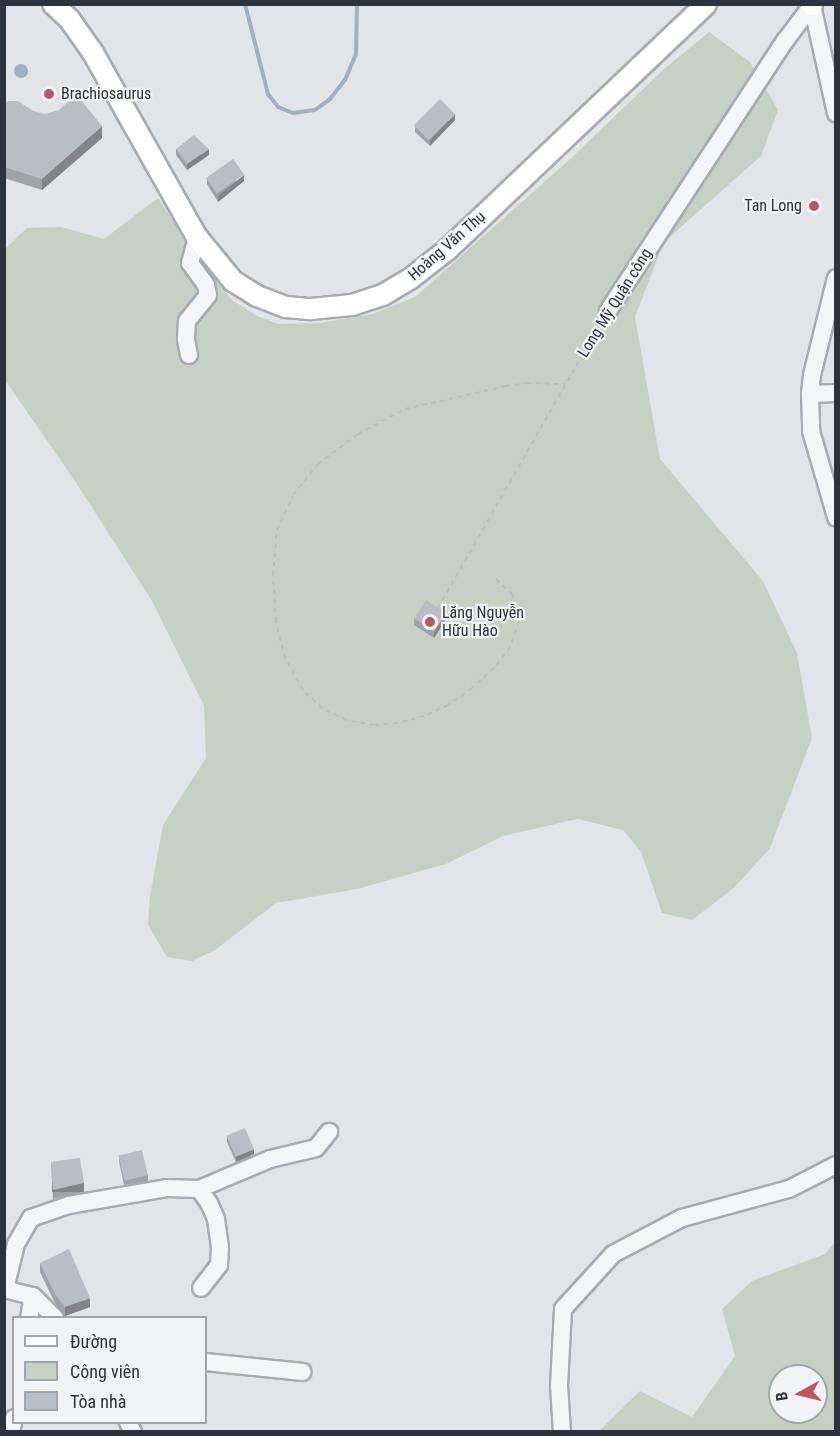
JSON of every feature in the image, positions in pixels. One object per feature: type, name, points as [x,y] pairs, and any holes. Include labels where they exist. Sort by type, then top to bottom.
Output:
[{"type":"main road","name":"Hoàng Văn Thụ","points":[[53,4],[70,20],[92,51],[197,237],[233,281],[257,296],[286,307],[311,309],[352,305],[382,294],[410,279],[447,250],[706,4]]},
{"type":"street","points":[[812,5],[835,112]]},
{"type":"street","name":"Long Mỹ Quận công","points":[[608,311],[785,41],[812,5]]},
{"type":"street","points":[[189,355],[186,339],[187,321],[208,295],[206,285],[190,263],[197,237]]},
{"type":"street","points":[[834,507],[811,431],[810,394],[812,375],[835,283]]},
{"type":"street","points":[[810,394],[836,393]]},
{"type":"street","points":[[54,1316],[33,1296],[5,1289],[16,1244],[31,1218],[79,1203],[167,1188],[199,1189],[270,1160],[316,1148],[329,1132]]},
{"type":"street","points":[[562,1431],[559,1386],[563,1309],[613,1254],[682,1218],[789,1189],[836,1165]]},
{"type":"street","points":[[199,1189],[216,1219],[220,1247],[219,1265],[201,1288]]},
{"type":"street","points":[[29,1316],[33,1296]]},
{"type":"street","points":[[207,1362],[303,1372]]},
{"type":"path","name":"Long Mỹ Quận công","points":[[435,612],[608,311]]},
{"type":"path","points":[[496,579],[512,594],[519,621],[510,648],[494,668],[472,688],[448,705],[424,716],[397,723],[374,725],[346,720],[322,708],[303,690],[285,658],[276,621],[273,574],[277,530],[293,495],[318,464],[358,434],[405,409],[506,386],[527,383],[565,384]]},
{"type":"green space","points":[[709,32],[750,62],[778,110],[761,156],[664,242],[635,317],[660,459],[763,581],[797,653],[812,738],[770,848],[734,888],[692,920],[662,913],[641,852],[623,830],[578,819],[503,836],[446,864],[357,889],[276,903],[215,950],[192,961],[167,957],[148,925],[150,896],[163,825],[206,758],[204,706],[152,601],[75,481],[5,380],[4,250],[27,228],[61,227],[104,239],[158,198],[207,271],[232,300],[257,316],[279,324],[320,323],[372,314],[415,297],[568,161],[663,70]]},
{"type":"green space","points":[[835,1242],[835,1431],[599,1431],[640,1391],[692,1417],[735,1356],[722,1309],[752,1281],[825,1254]]},
{"type":"water","points":[[21,64],[26,66],[28,71],[26,76],[21,78],[16,76],[14,71],[16,66]]},
{"type":"building","points":[[76,94],[102,126],[42,179],[4,167],[4,105],[8,101],[18,101],[33,111],[45,114],[59,110]]},
{"type":"building","points":[[440,99],[455,114],[429,140],[414,125]]},
{"type":"building","points":[[194,135],[209,149],[187,164],[176,149]]},
{"type":"building","points":[[233,159],[244,175],[217,193],[206,178]]},
{"type":"building","name":"Lăng Nguyễn Hữu Hào","points":[[426,600],[446,613],[434,632],[414,618]]},
{"type":"building","points":[[245,1128],[254,1149],[236,1157],[227,1136]]},
{"type":"building","points":[[142,1150],[148,1175],[124,1181],[119,1155]]},
{"type":"building","points":[[80,1158],[84,1183],[53,1190],[51,1162]]},
{"type":"building","points":[[69,1249],[90,1298],[65,1307],[55,1294],[40,1263]]},
{"type":"waterway","points":[[245,4],[268,94],[278,107],[293,113],[315,110],[330,99],[345,80],[356,54],[357,4]]},
{"type":"place","name":"Brachiosaurus","points":[[49,94]]},
{"type":"place","name":"Tan Long","points":[[814,206]]},
{"type":"place","name":"Lăng Nguyễn Hữu Hào","points":[[430,622]]}]
